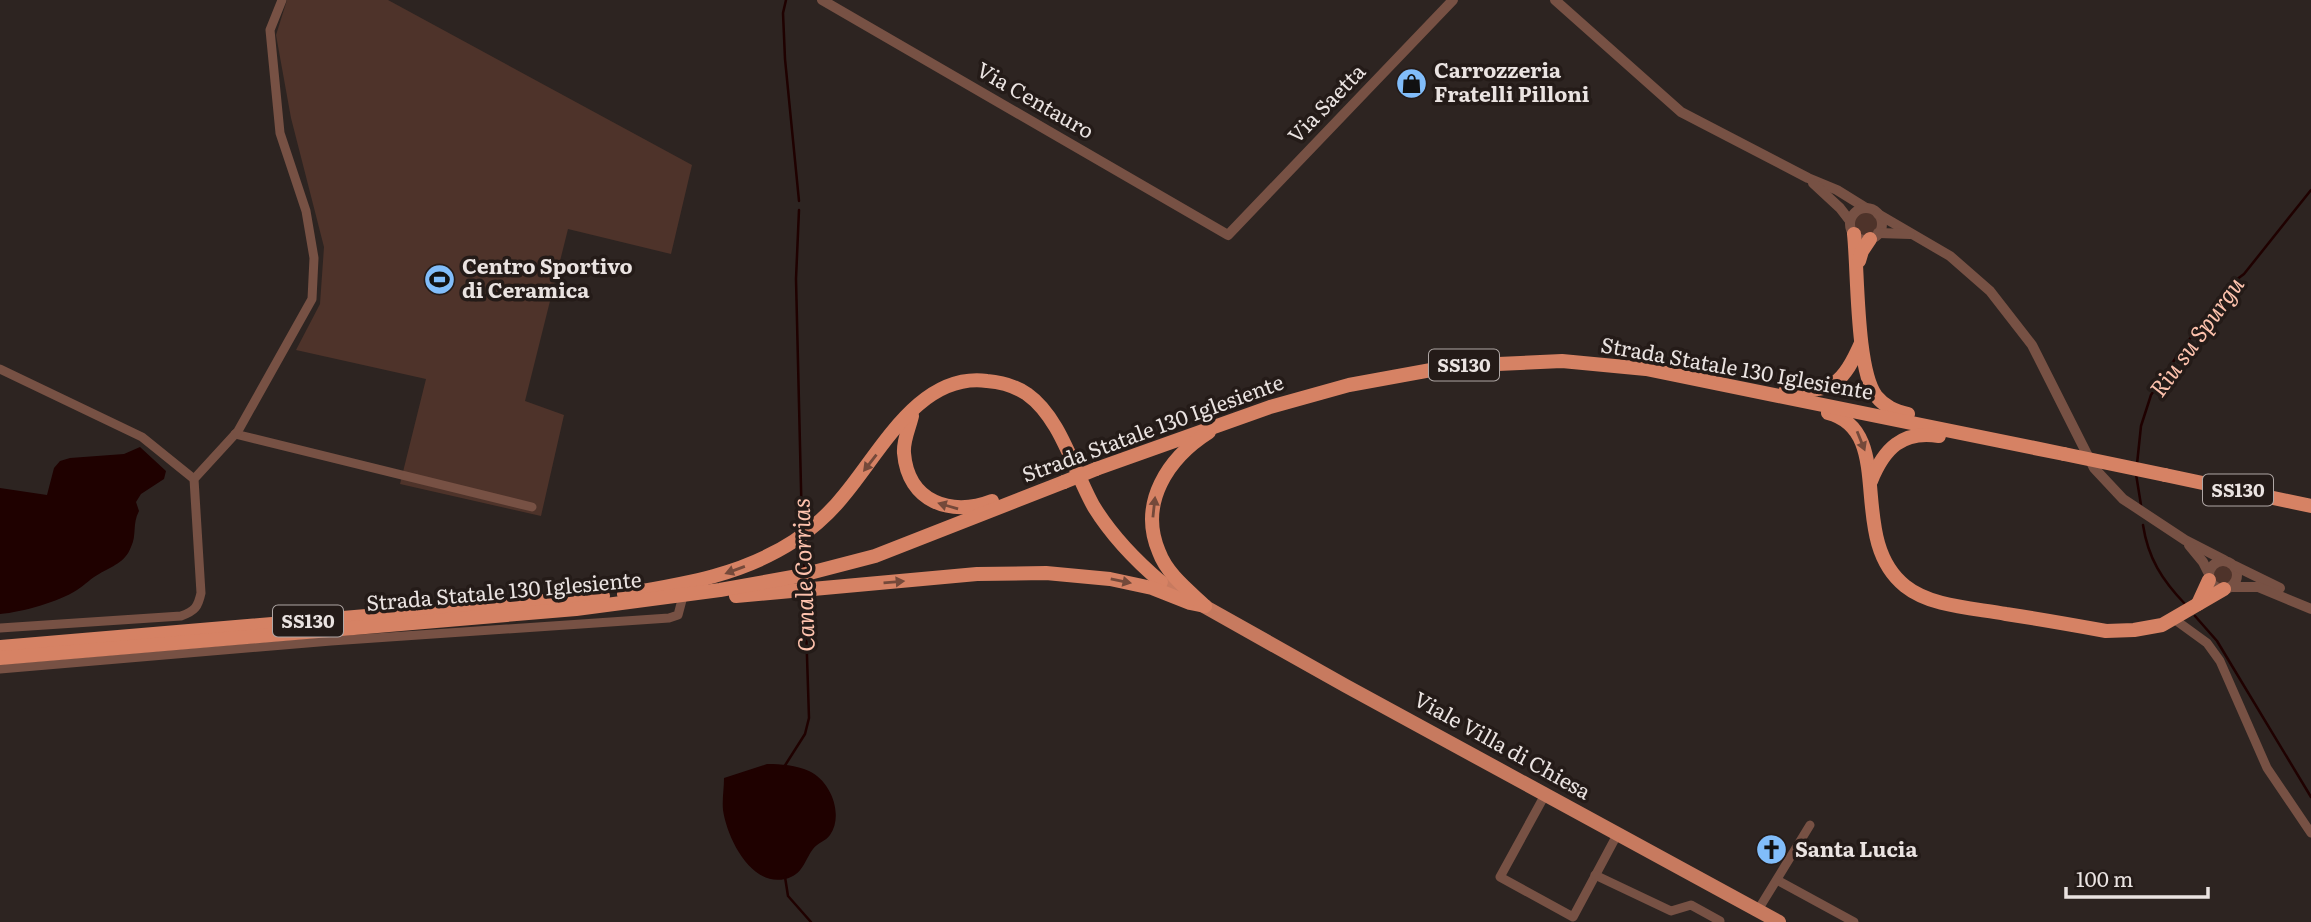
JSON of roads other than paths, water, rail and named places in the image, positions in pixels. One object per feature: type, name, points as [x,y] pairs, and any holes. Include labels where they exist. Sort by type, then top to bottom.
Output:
[{"type":"highway","points":[[1852,228],[1858,269],[1861,342],[1871,387],[1884,404],[1894,411],[1970,428],[2003,441]]},
{"type":"highway","points":[[1858,269],[1862,251],[1874,236]]},
{"type":"highway","points":[[1712,382],[1758,384],[1798,391],[1818,389],[1829,386],[1844,376],[1861,342]]},
{"type":"highway","name":"Strada Statale 130 Iglesiente","points":[[0,658],[576,609],[720,590],[798,583],[827,569],[901,547],[1096,469],[1194,437],[1270,407],[1349,384],[1453,366],[1563,361],[1646,369],[2311,506]]},
{"type":"highway","points":[[615,595],[697,582],[736,571],[796,540],[843,497],[913,410],[946,387],[962,381],[1010,385],[1026,393],[1041,406],[1108,527],[1124,548],[1161,582]]},
{"type":"highway","points":[[1712,382],[1753,398],[1843,418],[1851,423],[1862,440],[1870,483],[1872,522],[1882,558],[1897,579],[1915,593],[1948,604],[2106,631],[2145,629],[2174,620],[2227,588]]},
{"type":"highway","points":[[913,410],[904,443],[908,471],[926,496],[942,506],[969,508],[1030,486],[1062,482]]},
{"type":"highway","points":[[1870,483],[1884,455],[1910,437],[1927,434],[1968,442],[2003,441]]},
{"type":"highway","points":[[1194,437],[1174,460],[1156,493],[1152,511],[1159,553],[1177,579],[1205,606]]},
{"type":"highway","points":[[576,609],[682,600],[798,583],[826,588],[978,574],[1046,573],[1110,579],[1152,588],[1205,606]]},
{"type":"highway","points":[[2198,605],[2209,576]]},
{"type":"highway","name":"Strada Statale 130 Iglesiente","points":[[0,647],[615,595],[720,590]]},
{"type":"main road","name":"Viale Villa di Chiesa","points":[[1161,582],[1779,922]]},
{"type":"street","points":[[0,628],[181,616],[194,611],[201,593],[194,479],[235,434],[312,299],[314,258],[306,211],[280,132],[270,30],[282,0]]},
{"type":"street","name":"Via Saetta","points":[[1228,235],[1453,0]]},
{"type":"street","points":[[1555,0],[1681,112],[1808,178],[1837,190],[1950,256],[1990,290],[2032,345],[2094,468],[2123,499],[2185,540],[2311,603]]},
{"type":"street","name":"Via Centauro","points":[[827,2],[1228,235]]},
{"type":"street","points":[[1808,178],[1840,208],[1861,239],[1914,235]]},
{"type":"street","points":[[1852,228],[1857,210],[1866,208]]},
{"type":"street","points":[[1874,236],[1881,223],[1878,214]]},
{"type":"street","points":[[0,369],[142,437],[194,479]]},
{"type":"street","points":[[235,434],[532,507]]},
{"type":"street","points":[[2185,540],[2203,562],[2215,587],[2258,587],[2311,609]]},
{"type":"street","points":[[2209,576],[2216,562],[2224,560]]},
{"type":"street","points":[[2227,588],[2237,575],[2235,566]]},
{"type":"street","points":[[0,668],[331,641],[669,618],[678,615],[682,600]]},
{"type":"street","points":[[2174,620],[2207,643],[2220,661],[2267,768],[2311,833]]},
{"type":"street","points":[[1546,793],[1500,877],[1573,917],[1618,833]]},
{"type":"street","points":[[1758,910],[1810,825]]},
{"type":"street","points":[[1595,875],[1671,911],[1691,905],[1720,921]]},
{"type":"street","points":[[1777,880],[1854,922]]},
{"type":"waterway","name":"Canale Corrias","points":[[786,0],[783,13],[785,59],[799,201]]},
{"type":"waterway","name":"Riu su Spurgu","points":[[2137,464],[2141,426],[2151,395],[2181,350],[2311,190]]},
{"type":"waterway","name":"Canale Corrias","points":[[799,210],[796,279],[802,529]]},
{"type":"waterway","name":"Riu su Spurgu","points":[[2136,474],[2141,505]]},
{"type":"waterway","name":"Riu su Spurgu","points":[[2143,525],[2148,548],[2157,568],[2185,604]]},
{"type":"waterway","name":"Canale Corrias","points":[[802,543],[804,571]]},
{"type":"waterway","name":"Canale Corrias","points":[[784,767],[805,734],[809,718],[805,595]]},
{"type":"waterway","name":"Riu su Spurgu","points":[[2195,616],[2217,641],[2311,797]]},
{"type":"waterway","name":"Canale Corrias","points":[[785,877],[788,896],[811,922]]},
{"type":"place","name":"Carrozzeria Fratelli Pilloni","points":[[1411,83]]},
{"type":"place","name":"Centro Sportivo di Ceramica","points":[[439,279]]},
{"type":"place","name":"Santa Lucia","points":[[1772,850]]}]
